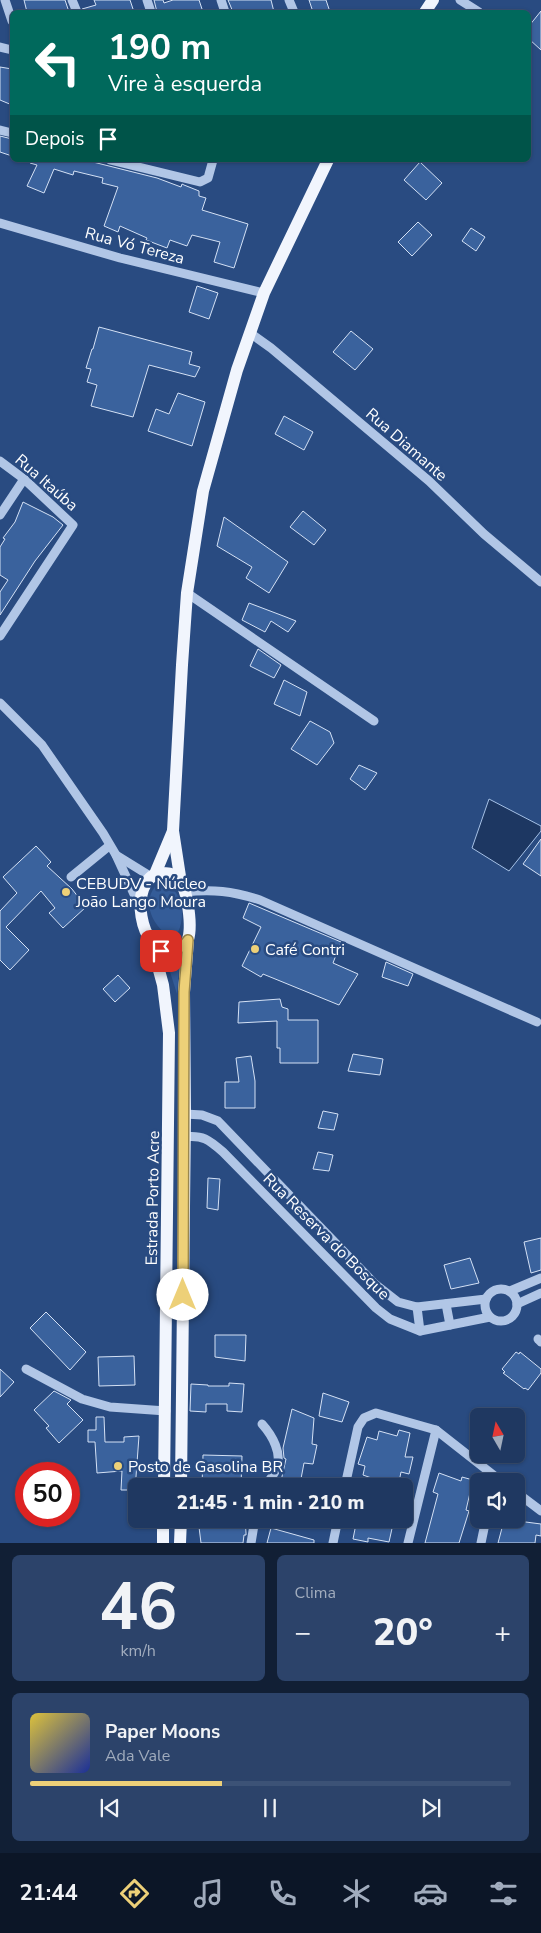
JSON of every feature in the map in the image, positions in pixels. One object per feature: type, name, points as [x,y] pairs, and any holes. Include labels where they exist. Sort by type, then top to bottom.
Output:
[{"type":"main road","points":[[173,831],[153,875],[142,889],[141,909],[143,923],[151,941],[161,951],[169,952],[184,946],[188,940],[190,927],[173,831],[187,593],[203,491],[234,379],[264,293],[327,162]]},
{"type":"main road","points":[[153,875],[169,873],[178,878],[183,888]]},
{"type":"main road","name":"Estrada Porto Acre","points":[[181,1478],[184,992],[188,940]]},
{"type":"main road","name":"Estrada Porto Acre","points":[[151,941],[163,985],[169,1033],[164,1478]]},
{"type":"main road","points":[[163,1528],[163,1543]]},
{"type":"main road","points":[[180,1543],[181,1528]]},
{"type":"street","points":[[4,0],[10,16]]},
{"type":"street","points":[[460,0],[476,10]]},
{"type":"street","points":[[118,162],[200,182],[208,178],[212,162]]},
{"type":"street","name":"Rua Vó Tereza","points":[[0,223],[120,258],[264,293]]},
{"type":"street","name":"Rua Diamante","points":[[250,333],[271,348],[429,481],[484,534],[541,582]]},
{"type":"street","name":"Rua Itaúba","points":[[0,461],[24,480],[73,525],[0,636]]},
{"type":"street","points":[[0,515],[24,480]]},
{"type":"street","points":[[187,593],[374,721]]},
{"type":"street","points":[[0,703],[42,745],[103,833],[116,855],[141,909]]},
{"type":"street","points":[[71,877],[109,846]]},
{"type":"street","points":[[116,855],[153,875]]},
{"type":"street","points":[[183,888],[223,890],[260,900],[537,1022]]},
{"type":"street","name":"Rua Reserva do Bosque","points":[[184,1114],[202,1115],[218,1120],[375,1284],[398,1302],[417,1307],[486,1299],[496,1289],[510,1292],[541,1278]]},
{"type":"street","name":"Rua Reserva do Bosque","points":[[184,1137],[199,1135],[217,1146],[376,1308],[390,1319],[420,1331]]},
{"type":"street","points":[[417,1307],[420,1331],[490,1317],[504,1320],[511,1317],[515,1312],[517,1304],[515,1297],[510,1292]]},
{"type":"street","points":[[517,1304],[541,1293]]},
{"type":"street","points":[[486,1299],[485,1306],[490,1317]]},
{"type":"street","points":[[446,1304],[450,1325]]},
{"type":"street","points":[[26,1369],[82,1399],[110,1407],[166,1411]]},
{"type":"street","points":[[347,1478],[358,1427],[364,1418],[376,1413],[436,1430],[488,1473]]},
{"type":"street","points":[[262,1424],[275,1442],[278,1462],[270,1478]]},
{"type":"street","points":[[408,1543],[436,1430]]},
{"type":"street","points":[[525,1499],[541,1511]]},
{"type":"street","points":[[252,1543],[254,1528]]},
{"type":"street","points":[[333,1543],[336,1528]]},
{"type":"street","points":[[481,1543],[484,1528]]},
{"type":"shaded area","points":[[489,799],[541,826],[541,831],[509,871],[472,848]]},
{"type":"shaded area","points":[[162,881],[174,890],[181,904],[182,919],[180,927],[177,934],[171,937],[158,926],[150,910],[151,894]]},
{"type":"shaded area","points":[[180,954],[177,994],[165,956]]},
{"type":"building","points":[[24,0],[65,0],[68,10],[26,10]]},
{"type":"building","points":[[94,0],[130,0],[133,10],[82,9],[96,5]]},
{"type":"building","points":[[154,0],[163,0],[164,3],[173,0],[199,0],[202,10],[156,10]]},
{"type":"building","points":[[228,0],[271,0],[274,10],[232,10]]},
{"type":"building","points":[[309,0],[326,0],[329,10],[312,10]]},
{"type":"building","points":[[541,11],[541,50],[531,41],[531,24]]},
{"type":"building","points":[[0,67],[10,69],[10,104],[0,100]]},
{"type":"building","points":[[0,136],[10,138],[10,155],[0,152]]},
{"type":"building","points":[[93,162],[157,178],[181,187],[182,184],[199,191],[199,196],[206,198],[202,210],[248,224],[234,268],[214,262],[220,242],[192,235],[187,246],[170,240],[167,248],[146,240],[147,238],[120,226],[118,232],[104,226],[118,187],[102,183],[103,178],[74,171],[73,175],[54,169],[44,193],[27,186],[37,165],[30,163]]},
{"type":"building","points":[[420,162],[442,183],[426,200],[404,180]]},
{"type":"building","points":[[418,222],[432,235],[412,256],[398,242]]},
{"type":"building","points":[[471,228],[485,237],[476,251],[462,241]]},
{"type":"building","points":[[197,286],[218,293],[209,319],[189,312]]},
{"type":"building","points":[[99,327],[192,352],[189,364],[200,367],[195,377],[149,365],[133,417],[91,406],[97,385],[87,382],[91,369],[86,368]]},
{"type":"building","points":[[351,331],[373,349],[355,370],[333,352]]},
{"type":"building","points":[[178,393],[205,402],[192,446],[148,431],[156,409],[169,414]]},
{"type":"building","points":[[284,416],[313,432],[304,450],[275,434]]},
{"type":"building","points":[[23,502],[53,517],[63,525],[35,561],[0,615],[0,592],[8,580],[0,575],[0,547],[5,539],[3,538],[15,522]]},
{"type":"building","points":[[303,511],[326,530],[314,545],[290,527]]},
{"type":"building","points":[[224,517],[288,562],[269,593],[246,578],[252,567],[217,546]]},
{"type":"building","points":[[249,603],[296,621],[288,632],[271,621],[265,632],[242,620]]},
{"type":"building","points":[[258,649],[281,665],[274,678],[250,666]]},
{"type":"building","points":[[284,680],[307,692],[300,716],[274,704]]},
{"type":"building","points":[[310,721],[330,732],[334,743],[317,765],[291,749]]},
{"type":"building","points":[[359,765],[377,773],[365,790],[350,779]]},
{"type":"building","points":[[541,839],[541,876],[523,864]]},
{"type":"building","points":[[36,846],[51,862],[47,866],[72,889],[86,907],[63,928],[49,913],[55,908],[41,891],[6,927],[29,950],[10,970],[0,960],[0,911],[17,893],[3,877]]},
{"type":"building","points":[[249,903],[341,942],[333,963],[358,974],[339,1005],[263,974],[261,977],[242,966],[261,927],[243,918]]},
{"type":"building","points":[[386,962],[413,974],[408,986],[382,977]]},
{"type":"building","points":[[118,975],[130,988],[115,1002],[103,989]]},
{"type":"building","points":[[280,999],[282,1007],[288,1009],[288,1020],[318,1020],[318,1063],[280,1063],[280,1048],[277,1048],[277,1021],[238,1023],[239,1002]]},
{"type":"building","points":[[353,1054],[383,1059],[380,1075],[348,1071]]},
{"type":"building","points":[[251,1056],[255,1081],[255,1108],[225,1108],[225,1082],[239,1082],[236,1058]]},
{"type":"building","points":[[323,1111],[338,1114],[334,1130],[318,1128]]},
{"type":"building","points":[[318,1152],[333,1155],[329,1171],[313,1169]]},
{"type":"building","points":[[208,1178],[220,1179],[218,1210],[207,1208]]},
{"type":"building","points":[[541,1238],[541,1270],[531,1273],[524,1242]]},
{"type":"building","points":[[470,1258],[479,1283],[451,1289],[444,1265]]},
{"type":"building","points":[[46,1312],[86,1352],[70,1370],[30,1328]]},
{"type":"building","points":[[215,1335],[246,1335],[245,1361],[215,1357]]},
{"type":"building","points":[[516,1352],[519,1354],[520,1352],[541,1369],[541,1373],[528,1390],[503,1373],[505,1372],[502,1369]]},
{"type":"building","points":[[134,1356],[135,1385],[99,1386],[98,1357]]},
{"type":"building","points":[[0,1369],[14,1382],[0,1397]]},
{"type":"building","points":[[229,1383],[244,1384],[242,1412],[227,1411],[227,1404],[206,1404],[206,1412],[190,1411],[191,1384],[229,1386]]},
{"type":"building","points":[[54,1391],[71,1400],[67,1404],[83,1420],[59,1443],[46,1428],[49,1426],[34,1410]]},
{"type":"building","points":[[323,1393],[349,1402],[342,1422],[319,1416]]},
{"type":"building","points":[[292,1409],[314,1418],[312,1444],[317,1445],[313,1464],[304,1463],[301,1478],[282,1478],[286,1459],[284,1458],[283,1448]]},
{"type":"building","points":[[96,1417],[104,1417],[105,1442],[124,1442],[124,1437],[139,1436],[136,1478],[128,1478],[128,1490],[121,1490],[122,1471],[97,1473],[95,1442],[88,1442],[88,1430],[96,1430]]},
{"type":"building","points":[[399,1430],[410,1433],[405,1457],[413,1457],[409,1474],[401,1472],[400,1478],[371,1478],[363,1475],[365,1466],[358,1464],[367,1437],[377,1440],[379,1431],[397,1436]]},
{"type":"building","points":[[203,1455],[242,1456],[241,1478],[202,1478]]},
{"type":"building","points":[[439,1473],[461,1481],[462,1477],[470,1479],[470,1493],[466,1510],[469,1511],[459,1543],[425,1543],[438,1494],[433,1492]]},
{"type":"building","points":[[525,1522],[541,1524],[541,1536],[536,1535],[535,1543],[498,1543],[502,1528],[525,1528]]},
{"type":"building","points":[[199,1528],[246,1528],[246,1535],[244,1535],[243,1543],[201,1543]]},
{"type":"building","points":[[271,1528],[314,1540],[314,1543],[267,1543]]},
{"type":"building","points":[[355,1528],[392,1528],[389,1542],[368,1538],[368,1542],[353,1539]]},
{"type":"place","name":"CEBUDV - Núcleo João Lango Moura","points":[[66,892]]},
{"type":"place","name":"Café Contri","points":[[255,949]]},
{"type":"place","name":"Posto de Gasolina BR","points":[[118,1466]]},
{"type":"route","points":[[161,951],[169,952],[176,950],[184,946],[188,940],[184,992],[183,1295]]}]
